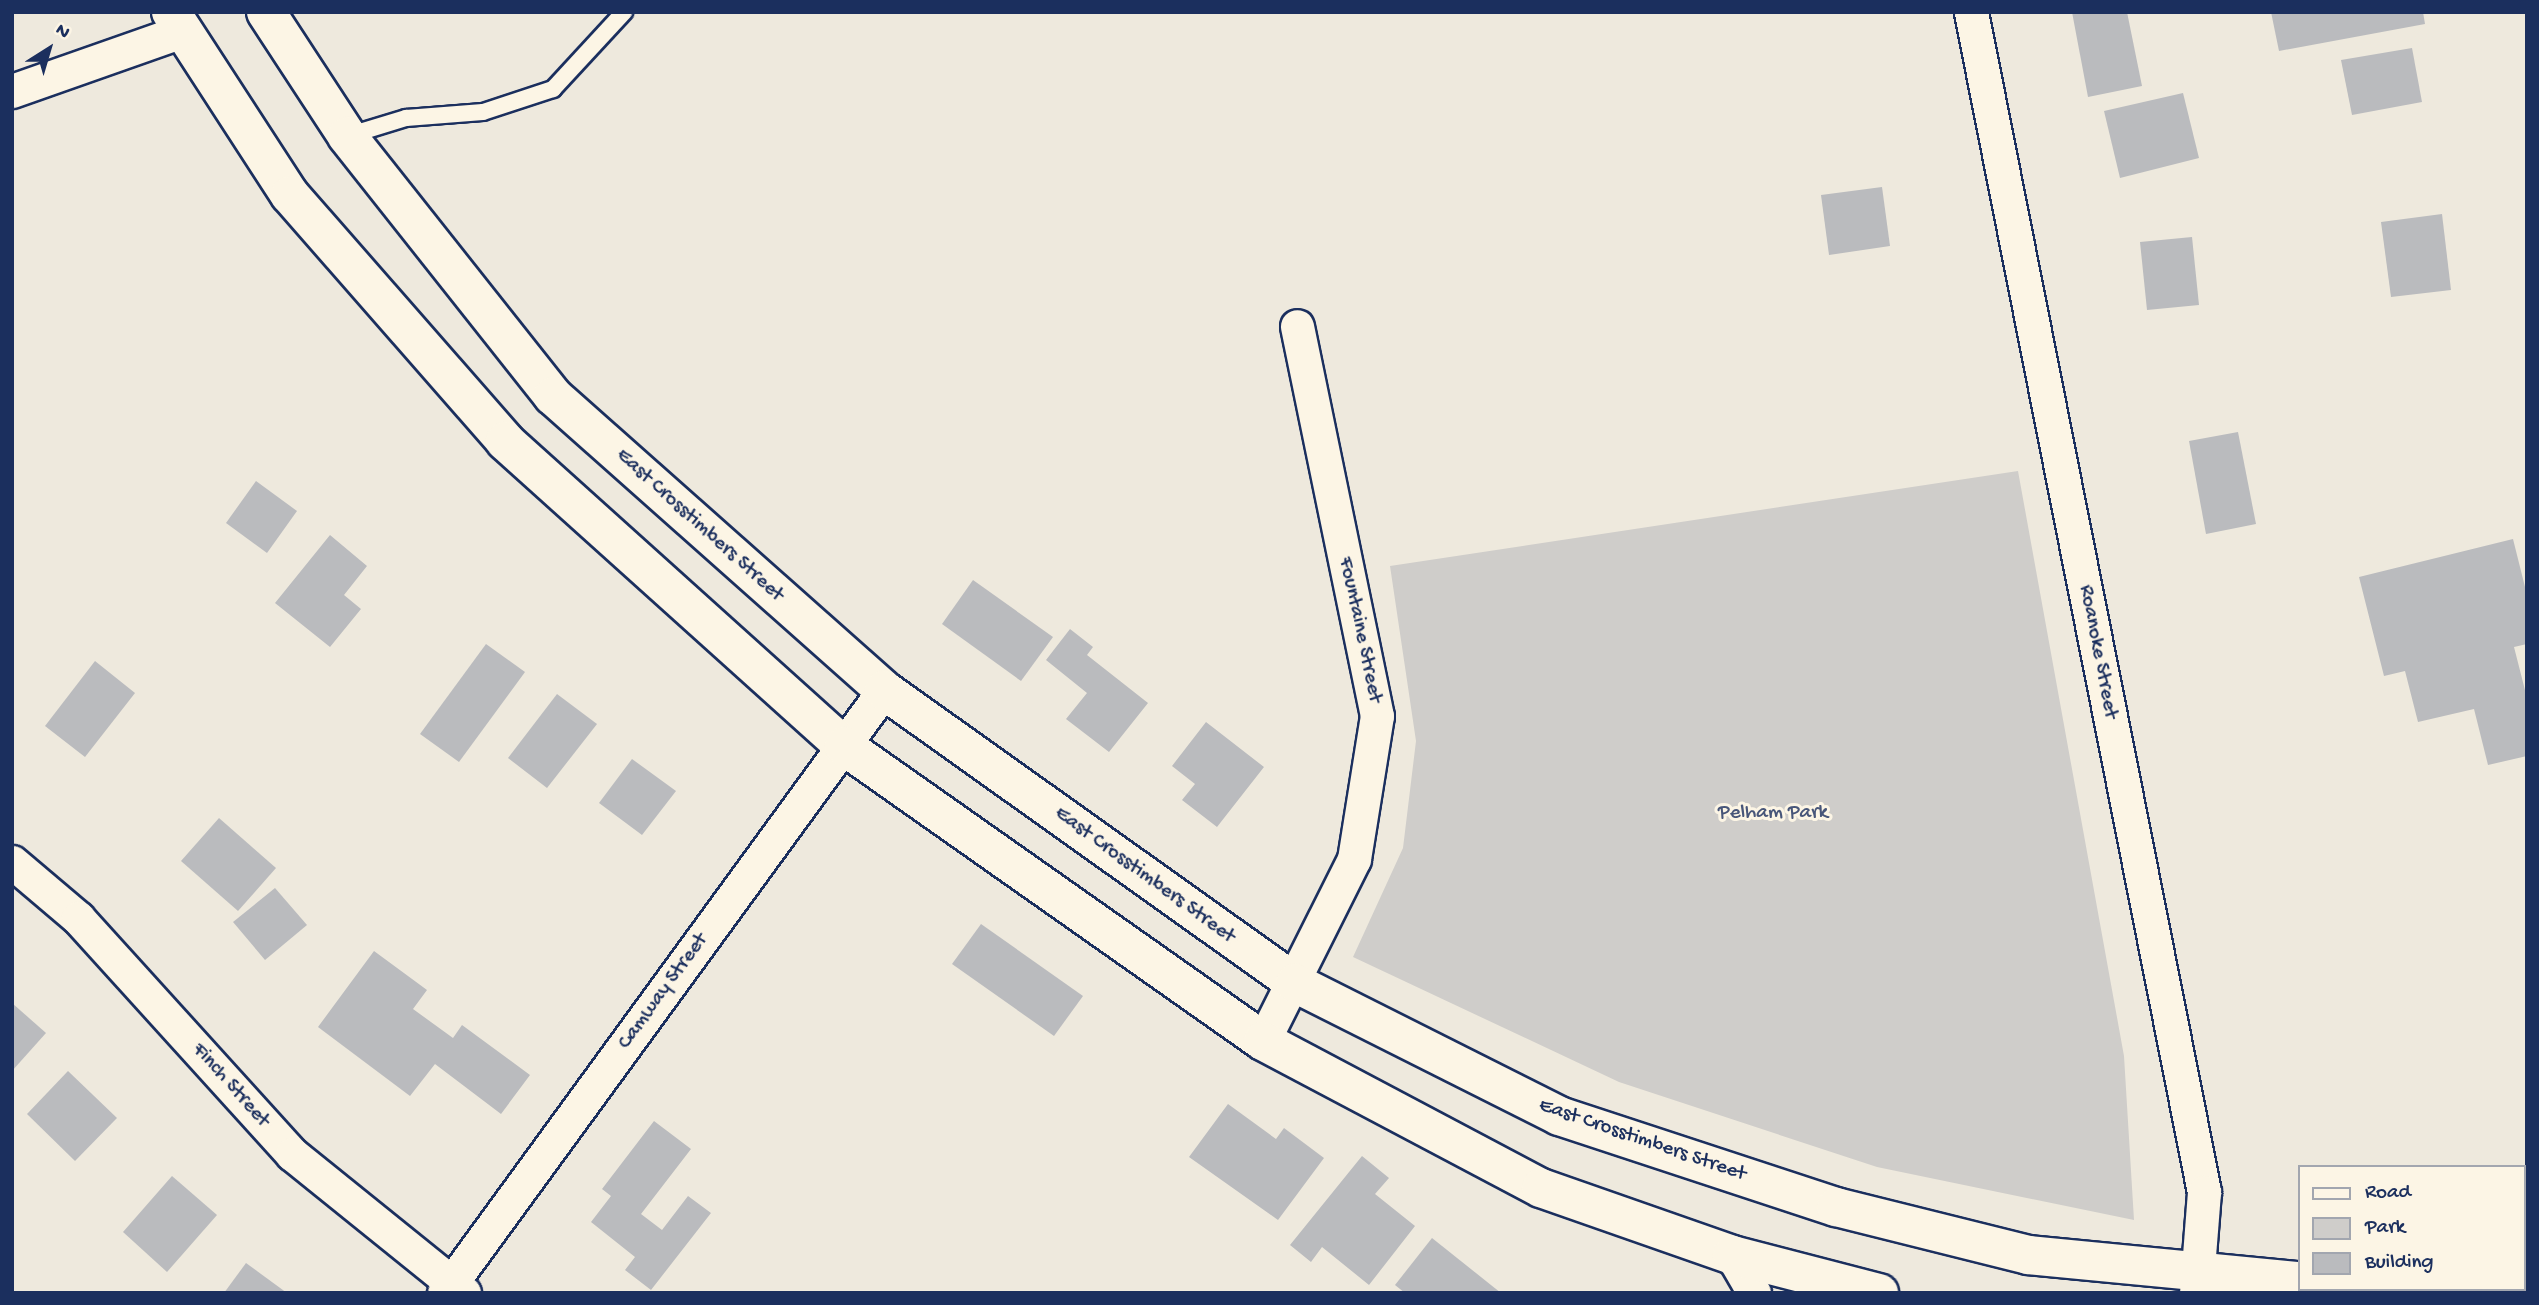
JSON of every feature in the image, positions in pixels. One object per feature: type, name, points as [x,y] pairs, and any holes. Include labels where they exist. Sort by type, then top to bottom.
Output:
[{"type":"main road","name":"East Crosstimbers Street","points":[[265,12],[347,136],[553,396],[884,690],[1295,983],[1559,1116],[1836,1207],[2028,1255],[2198,1282],[2298,1281]]},
{"type":"main road","points":[[177,22],[290,195],[505,441],[844,746],[1263,1041],[1541,1188],[1732,1255],[1879,1293]]},
{"type":"street","name":"Roanoke Street","points":[[1971,12],[2204,1192],[2198,1282]]},
{"type":"street","points":[[12,91],[177,22]]},
{"type":"street","name":"Fountaine Street","points":[[1263,1041],[1295,983],[1354,859],[1377,716],[1297,326]]},
{"type":"street","name":"Camway Street","points":[[453,1290],[884,690]]},
{"type":"street","name":"Finch Street","points":[[12,862],[78,918],[292,1154],[453,1290]]},
{"type":"street","points":[[1732,1255],[1754,1293]]},
{"type":"lane","points":[[347,136],[406,118],[483,112],[553,89],[624,12]]},
{"type":"green space","name":"Pelham Park","points":[[2018,471],[2124,1056],[2134,1220],[1877,1167],[1619,1082],[1353,957],[1403,848],[1416,741],[1390,566]]},
{"type":"building","points":[[2072,12],[2127,12],[2142,86],[2088,97]]},
{"type":"building","points":[[2271,12],[2423,12],[2425,24],[2279,51]]},
{"type":"building","points":[[2412,48],[2422,102],[2352,115],[2341,60]]},
{"type":"building","points":[[2183,93],[2199,158],[2120,178],[2104,111]]},
{"type":"building","points":[[1882,187],[1890,246],[1829,255],[1821,195]]},
{"type":"building","points":[[2442,214],[2451,290],[2391,297],[2381,222]]},
{"type":"building","points":[[2192,237],[2199,305],[2147,310],[2140,242]]},
{"type":"building","points":[[2238,432],[2256,524],[2206,534],[2189,441]]},
{"type":"building","points":[[256,481],[297,511],[267,553],[226,523]]},
{"type":"building","points":[[330,535],[367,566],[344,595],[361,609],[330,647],[275,603]]},
{"type":"building","points":[[2513,539],[2527,595],[2527,644],[2514,647],[2527,698],[2527,756],[2488,765],[2474,709],[2418,722],[2405,671],[2384,676],[2359,577]]},
{"type":"building","points":[[973,580],[1053,637],[1021,681],[942,624]]},
{"type":"building","points":[[1070,629],[1093,647],[1087,655],[1148,703],[1109,752],[1066,719],[1087,693],[1046,660]]},
{"type":"building","points":[[486,644],[525,672],[459,762],[420,734]]},
{"type":"building","points":[[95,661],[135,693],[85,757],[45,726]]},
{"type":"building","points":[[557,694],[597,724],[547,788],[508,758]]},
{"type":"building","points":[[1206,722],[1264,767],[1217,827],[1182,800],[1195,784],[1172,766]]},
{"type":"building","points":[[632,759],[676,791],[642,835],[599,803]]},
{"type":"building","points":[[219,818],[276,868],[238,911],[181,861]]},
{"type":"building","points":[[275,888],[307,925],[265,960],[233,922]]},
{"type":"building","points":[[981,924],[1083,996],[1054,1036],[952,964]]},
{"type":"building","points":[[374,951],[427,990],[413,1009],[453,1038],[462,1025],[530,1075],[501,1114],[435,1064],[410,1096],[318,1027]]},
{"type":"building","points":[[12,1003],[46,1033],[12,1071]]},
{"type":"building","points":[[68,1071],[117,1118],[75,1161],[27,1114]]},
{"type":"building","points":[[1228,1104],[1276,1139],[1284,1128],[1324,1158],[1278,1220],[1189,1157]]},
{"type":"building","points":[[654,1121],[691,1149],[641,1214],[662,1230],[688,1196],[711,1213],[651,1290],[625,1270],[635,1257],[591,1222],[611,1196],[602,1189]]},
{"type":"building","points":[[1362,1156],[1389,1178],[1375,1194],[1415,1226],[1369,1285],[1322,1247],[1311,1262],[1290,1245]]},
{"type":"building","points":[[172,1176],[217,1215],[167,1272],[123,1232]]},
{"type":"building","points":[[1432,1238],[1501,1293],[1405,1293],[1395,1285]]},
{"type":"building","points":[[246,1263],[287,1293],[224,1293]]}]
